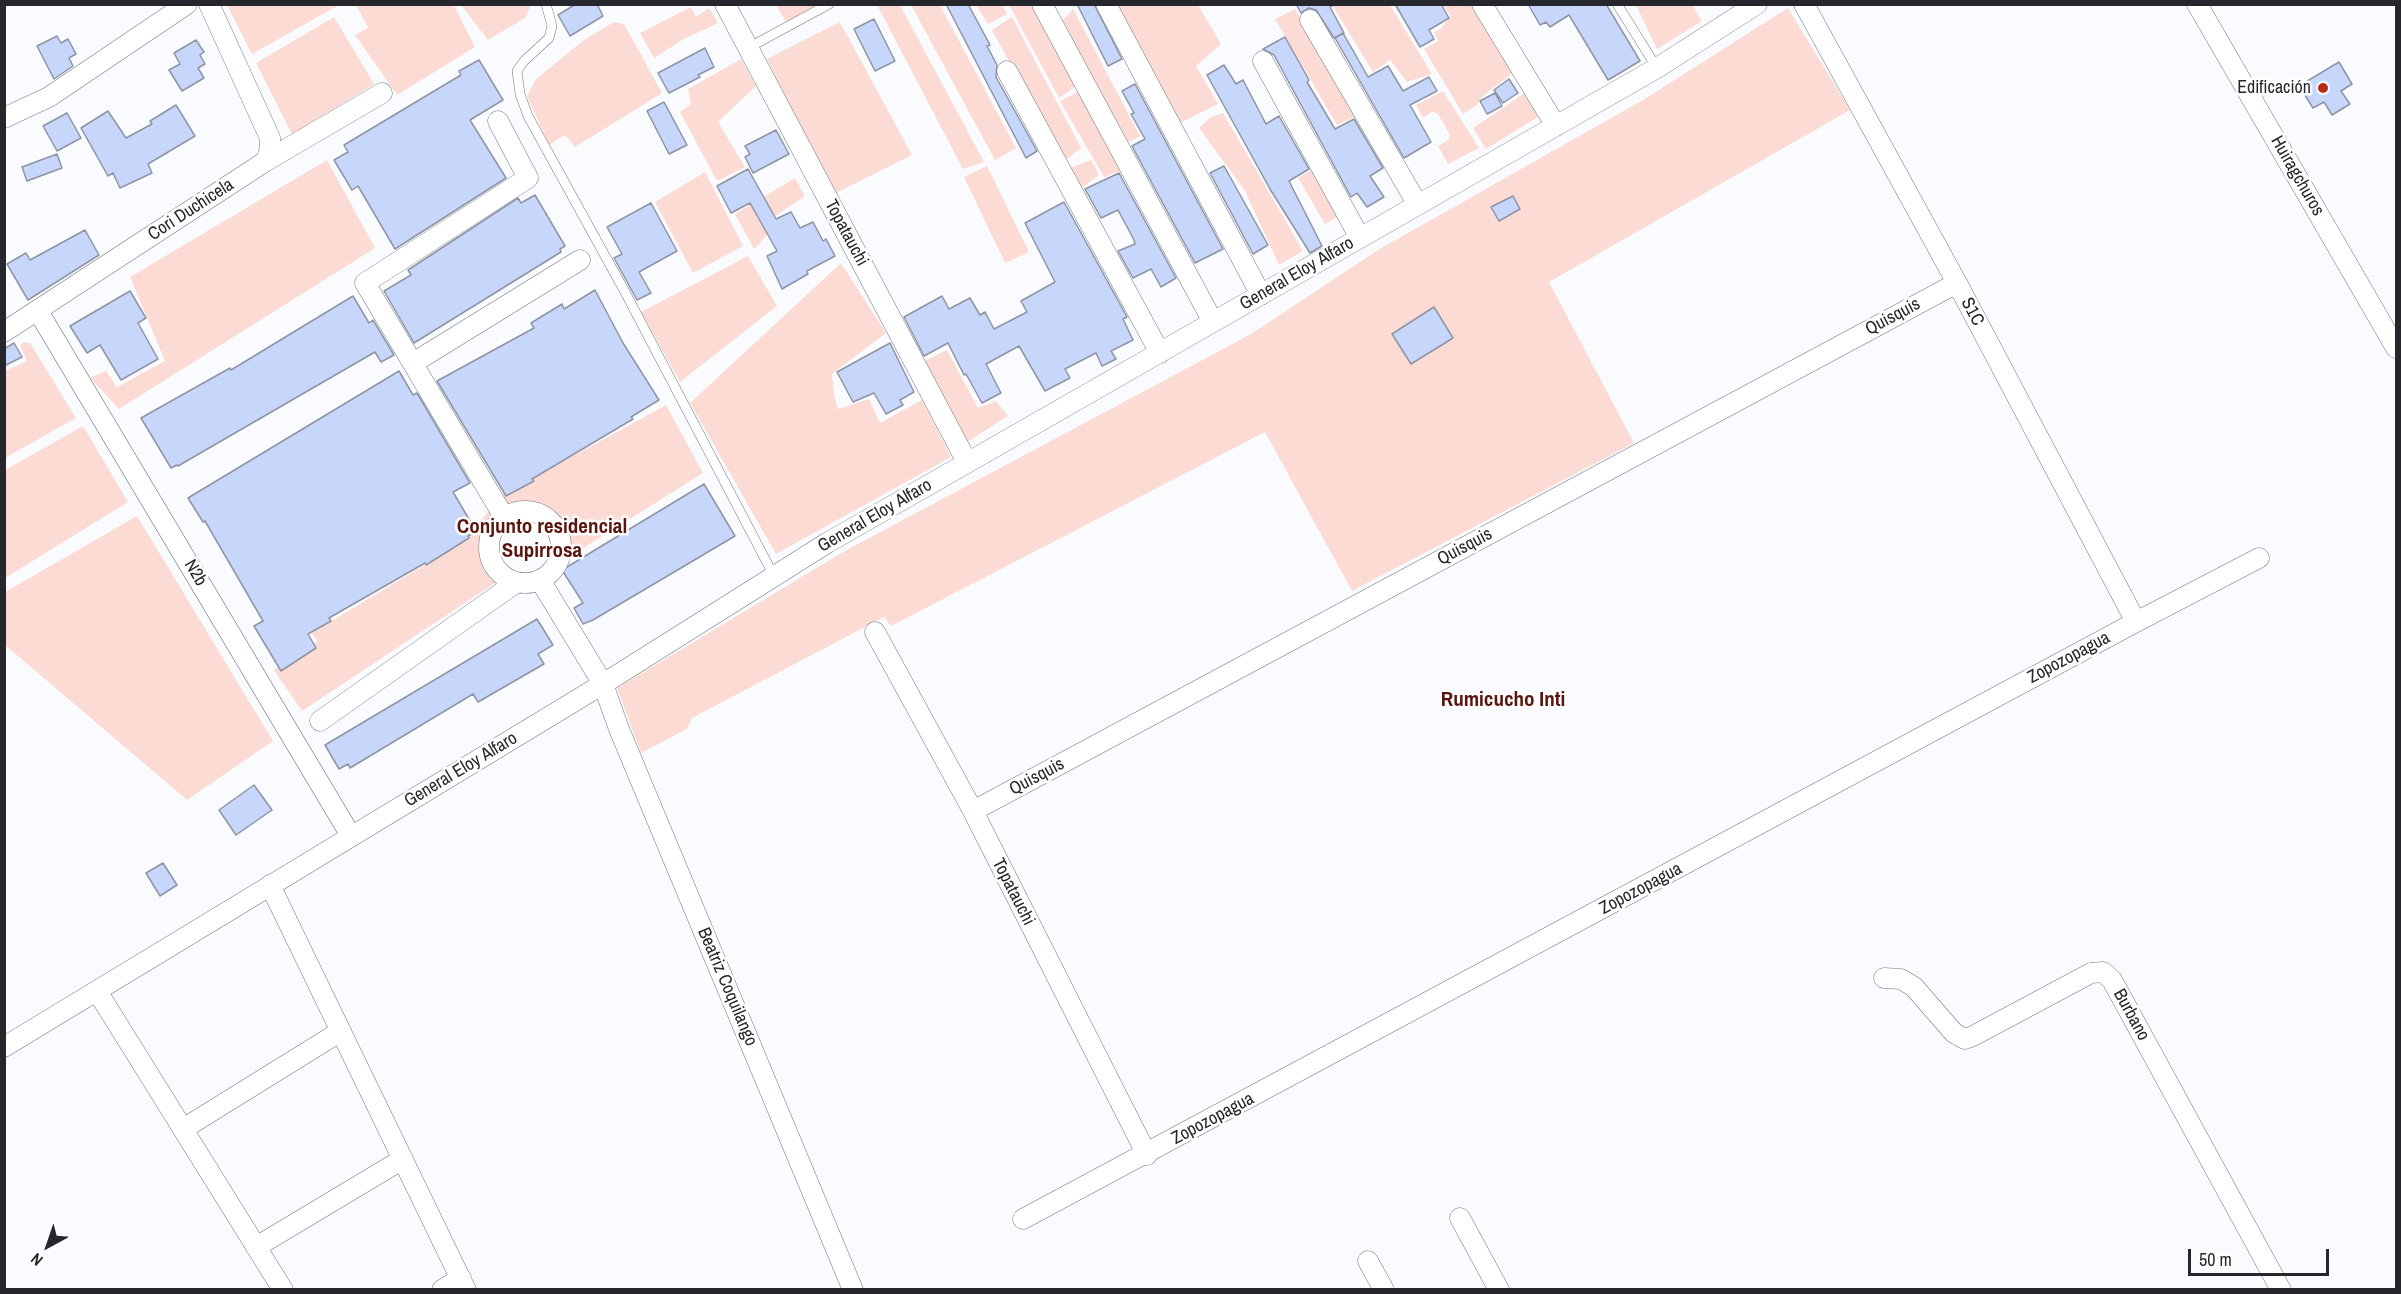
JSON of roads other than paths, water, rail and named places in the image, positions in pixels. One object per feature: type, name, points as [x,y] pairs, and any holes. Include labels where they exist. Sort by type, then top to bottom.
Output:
[{"type":"street","points":[[4,118],[50,97],[187,4]]},
{"type":"street","points":[[209,4],[270,138],[270,149],[266,160]]},
{"type":"street","name":"Topatauchi","points":[[725,4],[968,462]]},
{"type":"street","points":[[1042,4],[1213,322]]},
{"type":"street","points":[[1106,4],[1261,295]]},
{"type":"street","points":[[1482,4],[1556,126]]},
{"type":"street","name":"General Eloy Alfaro","points":[[4,1047],[603,684],[827,543],[1657,68],[1757,4]]},
{"type":"street","name":"S1C","points":[[1804,4],[1957,283],[2136,622]]},
{"type":"street","name":"Huiragchuros","points":[[2198,4],[2397,348]]},
{"type":"street","points":[[1310,20],[1418,205]]},
{"type":"street","points":[[1263,61],[1360,238]]},
{"type":"street","points":[[1007,71],[1160,353]]},
{"type":"street","name":"Cori Duchicela","points":[[4,332],[266,160],[382,93]]},
{"type":"street","points":[[498,121],[528,178],[365,283],[504,517]]},
{"type":"street","points":[[413,363],[580,260]]},
{"type":"street","name":"Quisquis","points":[[973,811],[1957,283]]},
{"type":"street","name":"N2b","points":[[38,311],[351,836]]},
{"type":"street","points":[[527,511],[548,520],[556,529],[561,552],[557,564],[540,580],[529,583],[506,578],[491,560],[488,548],[490,536],[504,517],[515,512],[527,511]]},
{"type":"street","name":"Zopozopagua","points":[[1023,1219],[2259,558]]},
{"type":"street","name":"Beatriz Coquilango","points":[[540,580],[603,684],[623,740],[853,1290]]},
{"type":"street","points":[[320,722],[517,582]]},
{"type":"street","name":"Topatauchi","points":[[875,632],[973,811],[1146,1155]]},
{"type":"street","points":[[270,885],[464,1284],[442,1290]]},
{"type":"street","name":"Burbano","points":[[1884,978],[1901,979],[1914,987],[1954,1033],[1965,1039],[2091,974],[2103,972],[2112,980],[2281,1290]]},
{"type":"street","points":[[97,991],[283,1290]]},
{"type":"street","points":[[183,1129],[341,1031]]},
{"type":"street","points":[[256,1247],[403,1159]]},
{"type":"street","points":[[1460,1218],[1499,1290]]},
{"type":"street","points":[[1368,1262],[1384,1290]]},
{"type":"lane","points":[[546,4],[552,26],[549,38],[524,61],[517,71],[520,94],[528,116],[625,292],[774,576]]},
{"type":"lane","points":[[748,48],[829,4]]},
{"type":"lane","points":[[1617,4],[1657,68]]},
{"type":"place","name":"Edificación","points":[[2323,88]]},
{"type":"district","name":"Conjunto residencial Supirrosa","points":[[542,539]]},
{"type":"district","name":"Rumicucho Inti","points":[[1503,700]]}]
